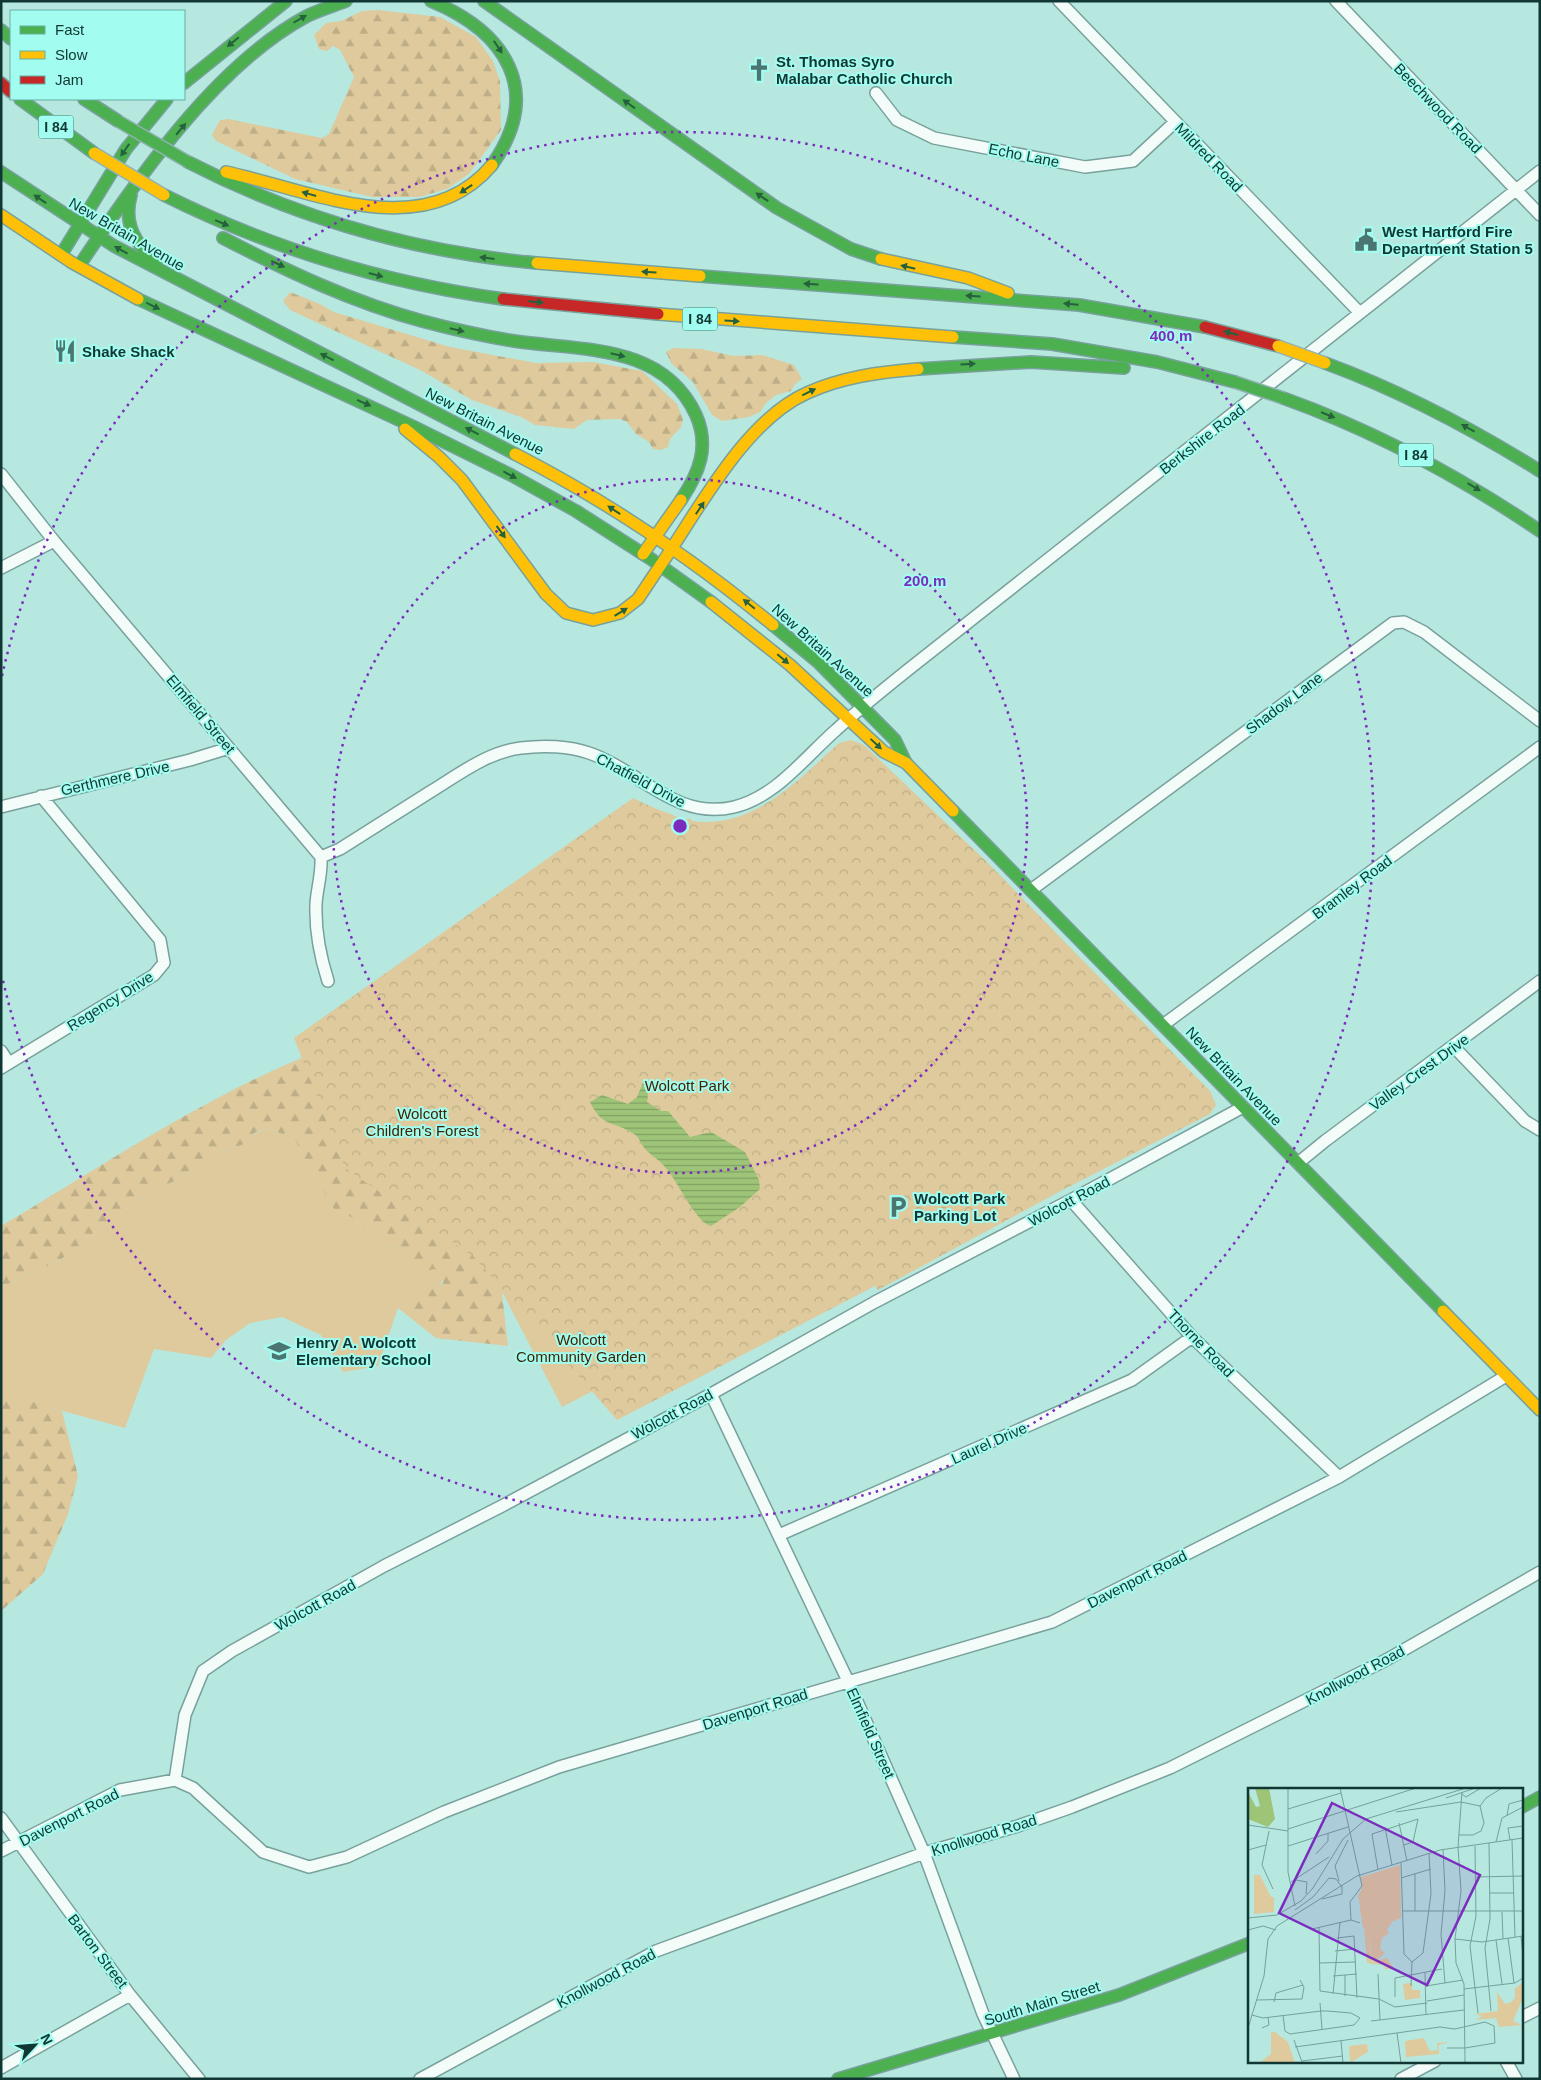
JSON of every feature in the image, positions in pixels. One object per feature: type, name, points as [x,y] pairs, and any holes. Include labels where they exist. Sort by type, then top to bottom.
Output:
[{"type":"main road","points":[[185,82],[286,1]]},
{"type":"main road","points":[[79,266],[136,184],[206,100],[260,48],[298,20],[319,10],[346,1]]},
{"type":"main road","points":[[193,165],[248,176],[316,196],[377,207],[405,208],[427,204],[447,199],[470,186],[495,162],[510,136],[515,108],[512,77],[501,50],[482,27],[464,14],[431,1]]},
{"type":"main road","points":[[484,1],[710,162],[778,208],[818,232],[872,256],[918,269],[968,278],[1022,300]]},
{"type":"main road","name":"I 84","points":[[21,100],[94,153],[178,202],[242,232],[383,277],[454,292],[697,318],[1052,344],[1127,356],[1235,382],[1340,419],[1425,460],[1484,493],[1540,531]]},
{"type":"main road","name":"I 84","points":[[86,100],[193,165],[253,194],[335,224],[401,242],[465,255],[571,266],[1079,304],[1154,316],[1224,331],[1278,346],[1389,388],[1436,410],[1540,471]]},
{"type":"main road","points":[[61,255],[126,149],[166,100]]},
{"type":"main road","name":"New Britain Avenue","points":[[1,172],[99,237],[176,279],[544,468],[655,537],[773,624],[825,668],[895,740],[906,763]]},
{"type":"main road","points":[[136,184],[128,206],[127,225],[130,233],[143,250],[176,279]]},
{"type":"main road","points":[[178,202],[211,230],[331,288],[404,316],[497,338],[622,356],[644,362],[666,374],[681,388],[692,405],[700,430],[702,450],[700,465],[694,479],[643,554]]},
{"type":"main road","name":"New Britain Avenue","points":[[1,215],[79,266],[168,314],[381,411],[536,489],[643,554],[755,636],[849,718],[884,752],[906,763],[1540,1410]]},
{"type":"main road","points":[[381,411],[459,475],[550,599],[567,614],[594,620],[618,614],[636,600],[728,466],[761,424],[797,398],[835,381],[871,373],[1022,362],[1101,366],[1168,375],[1211,375]]},
{"type":"main road","points":[[1524,1805],[1540,1797]]},
{"type":"main road","name":"South Main Street","points":[[838,2079],[1119,1995],[1248,1944]]},
{"type":"street","name":"Mildred Road","points":[[1059,1],[1360,313]]},
{"type":"street","name":"Beechwood Road","points":[[1336,1],[1540,215]]},
{"type":"street","name":"Echo Lane","points":[[876,93],[896,120],[934,138],[1085,167],[1133,161],[1175,122]]},
{"type":"street","name":"Berkshire Road","points":[[864,706],[1540,171]]},
{"type":"street","name":"Elmfield Street","points":[[1,474],[54,541],[321,857]]},
{"type":"street","points":[[1,568],[54,541]]},
{"type":"street","name":"Shadow Lane","points":[[1031,890],[1393,623],[1404,622],[1424,632],[1540,721]]},
{"type":"street","name":"Chatfield Drive","points":[[321,857],[340,849],[486,759],[520,748],[560,747],[590,753],[677,802],[705,809],[734,807],[762,796],[776,786],[864,706]]},
{"type":"street","name":"Bramley Road","points":[[1163,1025],[1540,747]]},
{"type":"street","name":"Gerthmere Drive","points":[[1,806],[190,760],[229,748]]},
{"type":"street","name":"Regency Drive","points":[[5,1066],[154,976],[164,963],[160,940],[41,796]]},
{"type":"street","points":[[321,857],[322,873],[316,902],[316,930],[322,963],[328,981]]},
{"type":"street","name":"Valley Crest Drive","points":[[1298,1163],[1540,981]]},
{"type":"street","points":[[1454,1047],[1525,1121],[1540,1130]]},
{"type":"street","points":[[1,1051],[5,1066]]},
{"type":"street","name":"Wolcott Road","points":[[175,1780],[185,1715],[203,1672],[232,1651],[384,1566],[711,1394],[875,1302],[1071,1200],[1243,1107]]},
{"type":"street","name":"Thorne Road","points":[[1071,1200],[1192,1336],[1339,1477]]},
{"type":"street","name":"Laurel Drive","points":[[779,1535],[1132,1380],[1192,1336]]},
{"type":"street","name":"Davenport Road","points":[[1,1851],[120,1790],[175,1780],[193,1788],[263,1852],[309,1867],[347,1857],[444,1812],[559,1767],[1052,1622],[1339,1477],[1506,1376]]},
{"type":"street","name":"Elmfield Street","points":[[711,1394],[848,1681],[924,1853],[992,2033],[1014,2079]]},
{"type":"street","name":"Knollwood Road","points":[[420,2079],[656,1951],[924,1853],[1063,1810],[1170,1768],[1386,1660],[1540,1572]]},
{"type":"street","name":"Barton Street","points":[[1,1818],[130,1995],[200,2079]]},
{"type":"street","points":[[1,2068],[130,1995]]},
{"type":"street","points":[[1524,2016],[1540,2008]]},
{"type":"street","points":[[1401,2079],[1433,2062]]},
{"type":"street","points":[[1507,2062],[1516,2079]]},
{"type":"green space","points":[[378,10],[440,17],[476,37],[493,61],[500,81],[501,130],[469,174],[447,189],[419,197],[372,197],[295,179],[216,141],[212,135],[220,120],[228,119],[322,138],[329,134],[354,77],[340,50],[333,46],[327,51],[319,49],[314,35],[326,23],[341,21],[362,11]]},
{"type":"green space","points":[[290,292],[334,312],[450,347],[536,363],[593,362],[642,371],[677,404],[683,419],[681,427],[670,439],[668,447],[661,450],[653,449],[649,442],[636,434],[627,422],[620,419],[587,420],[574,429],[535,425],[521,417],[472,400],[420,370],[290,310],[283,301]]},
{"type":"green space","points":[[673,348],[701,349],[734,356],[762,355],[794,365],[802,379],[795,384],[791,391],[776,395],[766,403],[760,412],[749,417],[722,421],[712,415],[693,382],[671,363],[666,352]]},
{"type":"green space","name":"Wolcott Park","points":[[851,740],[864,745],[986,861],[1210,1091],[1216,1105],[1210,1114],[1057,1193],[878,1290],[875,1286],[617,1420],[474,1257],[345,1168],[294,1038],[633,798],[679,818],[703,822],[726,820],[768,803],[805,774],[839,743]]},
{"type":"green space","name":"Wolcott Children's Forest","points":[[663,811],[680,818],[691,819],[876,1285],[676,1389],[528,1280],[502,1293],[508,1346],[436,1338],[398,1308],[443,1283],[445,1275],[434,1269],[426,1271],[422,1267],[403,1261],[399,1246],[386,1245],[351,1217],[334,1209],[304,1158],[292,1133],[282,1134],[268,1128],[254,1133],[251,1142],[225,1150],[175,1181],[152,1190],[60,1260],[1,1287],[1,1226],[195,1110],[234,1089],[316,1052]]},
{"type":"green space","points":[[268,1128],[282,1134],[292,1133],[304,1158],[334,1209],[351,1217],[386,1245],[399,1246],[404,1261],[434,1268],[446,1275],[443,1281],[432,1291],[398,1308],[378,1366],[343,1372],[321,1335],[282,1317],[250,1323],[226,1340],[211,1358],[154,1349],[125,1428],[8,1396],[1,1392],[1,1287],[60,1260],[152,1190],[175,1181],[225,1150],[251,1142],[254,1134]]},
{"type":"green space","name":"Wolcott Community Garden","points":[[497,1282],[643,1365],[562,1407]]},
{"type":"green space","points":[[1,1392],[62,1411],[78,1476],[68,1514],[43,1574],[1,1611]]},
{"type":"shaded area","points":[[644,1080],[649,1083],[647,1102],[661,1111],[668,1111],[690,1137],[711,1132],[745,1152],[759,1180],[760,1189],[740,1207],[711,1226],[699,1217],[670,1173],[663,1164],[645,1149],[637,1137],[627,1130],[604,1120],[595,1111],[590,1102],[602,1095],[628,1104],[637,1097]]},
{"type":"traffic: fast","points":[[185,82],[286,1]]},
{"type":"traffic: fast","points":[[79,266],[152,162],[209,94],[240,64],[273,38],[307,16],[346,1]]},
{"type":"traffic: fast","points":[[431,1],[457,14],[479,29],[497,47],[509,67],[515,89],[515,113],[507,138],[492,165]]},
{"type":"traffic: fast","points":[[484,1],[777,208],[851,249],[881,259]]},
{"type":"traffic: fast","points":[[1,30],[10,38]]},
{"type":"traffic: fast","points":[[21,100],[94,153]]},
{"type":"traffic: fast","points":[[86,100],[118,121]]},
{"type":"traffic: fast","points":[[61,255],[126,149],[166,100]]},
{"type":"traffic: fast","points":[[118,121],[188,162]]},
{"type":"traffic: fast","points":[[188,162],[271,200],[357,229],[401,241],[446,250],[491,258],[537,263]]},
{"type":"traffic: fast","points":[[1,172],[114,246],[515,454]]},
{"type":"traffic: fast","points":[[131,195],[129,205],[130,224],[142,248],[156,262]]},
{"type":"traffic: fast","points":[[164,195],[245,231],[329,261],[415,283],[503,299]]},
{"type":"traffic: fast","points":[[223,238],[320,285],[370,305],[422,321],[491,337],[618,355],[642,363],[663,374],[681,392],[696,415],[702,438],[701,459],[693,480],[681,500]]},
{"type":"traffic: fast","points":[[700,276],[1079,305],[1205,327]]},
{"type":"traffic: fast","points":[[138,299],[412,426],[511,475],[576,511],[651,559],[711,602]]},
{"type":"traffic: fast","points":[[953,337],[1052,344],[1157,362],[1235,382]]},
{"type":"traffic: fast","points":[[918,369],[1031,362],[1124,368]]},
{"type":"traffic: fast","points":[[1325,363],[1435,411],[1540,471]]},
{"type":"traffic: fast","points":[[1235,382],[1283,398]]},
{"type":"traffic: fast","points":[[1283,398],[1351,425],[1416,456],[1479,492],[1540,531]]},
{"type":"traffic: fast","points":[[773,625],[818,662],[895,740],[906,763]]},
{"type":"traffic: fast","points":[[953,811],[1443,1311]]},
{"type":"traffic: fast","points":[[1524,1806],[1540,1797]]},
{"type":"traffic: fast","points":[[838,2079],[1119,1995],[1248,1944]]},
{"type":"traffic: slow","points":[[94,153],[164,195]]},
{"type":"traffic: slow","points":[[226,172],[329,199],[365,206],[400,208],[434,203],[464,189],[492,165]]},
{"type":"traffic: slow","points":[[1,215],[71,262],[138,299]]},
{"type":"traffic: slow","points":[[881,259],[968,278],[1008,293]]},
{"type":"traffic: slow","points":[[537,263],[700,276]]},
{"type":"traffic: slow","points":[[658,314],[953,337]]},
{"type":"traffic: slow","points":[[1278,346],[1325,363]]},
{"type":"traffic: slow","points":[[660,566],[724,469],[763,424],[784,406],[820,387],[847,379],[918,369]]},
{"type":"traffic: slow","points":[[405,429],[439,457],[462,480],[546,594],[566,613],[593,620],[620,613],[638,599],[660,566]]},
{"type":"traffic: slow","points":[[515,454],[583,491],[649,533],[712,577],[773,625]]},
{"type":"traffic: slow","points":[[643,554],[681,500]]},
{"type":"traffic: slow","points":[[711,602],[790,665],[884,752],[906,763],[953,811]]},
{"type":"traffic: slow","points":[[1443,1311],[1540,1410]]},
{"type":"traffic: jam","points":[[1,83],[10,91]]},
{"type":"traffic: jam","points":[[503,299],[658,314]]},
{"type":"traffic: jam","points":[[1205,327],[1278,346]]},
{"type":"place","name":"St. Thomas Syro Malabar Catholic Church","points":[[759,70]]},
{"type":"place","name":"West Hartford Fire Department Station 5","points":[[1366,240]]},
{"type":"place","name":"Shake Shack","points":[[65,351]]},
{"type":"place","name":"Wolcott Park Parking Lot","points":[[898,1207]]},
{"type":"place","name":"Henry A. Wolcott Elementary School","points":[[279,1351]]}]
